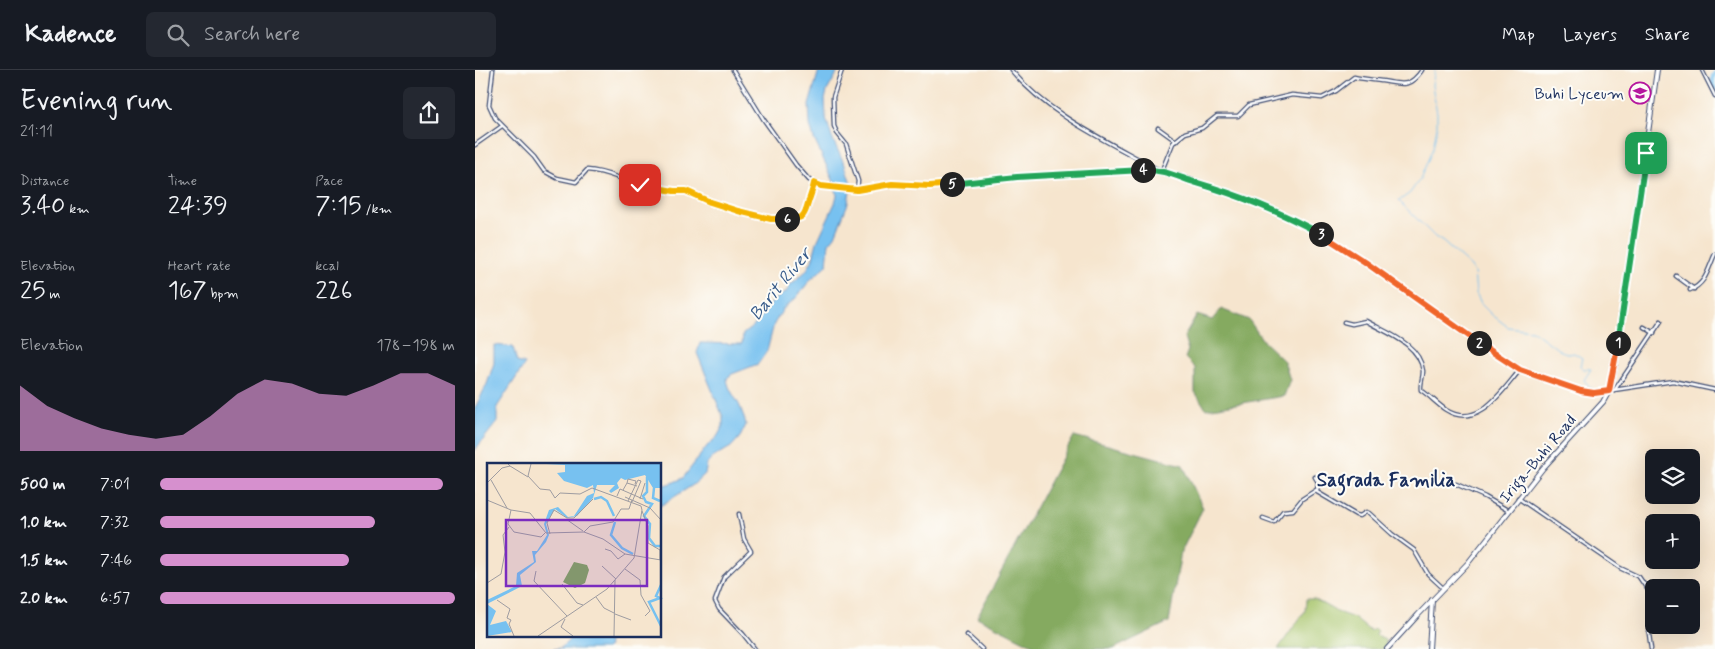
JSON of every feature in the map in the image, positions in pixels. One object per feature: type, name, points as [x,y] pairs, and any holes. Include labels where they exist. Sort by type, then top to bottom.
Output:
[{"type":"main road","name":"Iriga-Buhi Road","points":[[1387,649],[1468,563],[1518,498],[1612,391],[1657,70]]},
{"type":"main road","points":[[1429,649],[1432,600]]},
{"type":"street","points":[[493,70],[489,105],[495,118],[534,157],[545,171],[557,178],[576,182],[587,170],[601,172],[640,185],[674,191],[686,191],[710,202],[766,218],[794,219],[804,215],[808,210],[808,202],[814,183]]},
{"type":"street","points":[[733,70],[764,120],[796,165],[814,183],[821,186],[857,190],[892,184],[941,186],[1017,177],[1160,170]]},
{"type":"street","points":[[842,70],[833,97],[834,130],[846,144],[857,181],[857,190]]},
{"type":"street","points":[[1011,70],[1036,97],[1055,111],[1160,170],[1246,198],[1270,208],[1328,238],[1520,370],[1581,391],[1594,393],[1673,381],[1715,390]]},
{"type":"street","points":[[1160,170],[1173,143],[1188,131],[1202,128],[1215,117],[1225,115],[1238,116],[1249,105],[1293,94],[1322,98],[1336,91],[1354,77],[1397,85],[1405,84],[1412,82],[1421,70]]},
{"type":"street","points":[[1702,70],[1715,96]]},
{"type":"street","points":[[475,145],[502,126]]},
{"type":"street","points":[[1158,128],[1176,141]]},
{"type":"street","points":[[1690,290],[1699,287],[1715,254]]},
{"type":"street","points":[[1676,276],[1694,289]]},
{"type":"street","points":[[1343,322],[1352,324],[1366,321],[1401,340],[1419,356],[1423,373],[1421,390],[1446,410],[1456,414],[1469,416],[1482,411],[1520,370]]},
{"type":"street","points":[[1612,391],[1661,321]]},
{"type":"street","points":[[1644,327],[1654,333]]},
{"type":"street","points":[[1263,518],[1274,522],[1283,511],[1293,510],[1302,499],[1316,490],[1318,482],[1315,477]]},
{"type":"street","points":[[1457,484],[1509,511]]},
{"type":"street","points":[[1316,490],[1356,515],[1360,516],[1366,512],[1378,520],[1391,534],[1415,550],[1428,574],[1443,588]]},
{"type":"street","points":[[1518,498],[1620,568],[1639,577],[1652,596],[1649,634],[1651,649]]},
{"type":"street","points":[[739,514],[744,539],[751,551],[724,577],[715,601],[719,609],[755,649]]},
{"type":"street","points":[[967,635],[982,649]]},
{"type":"green space","points":[[1221,309],[1249,320],[1264,342],[1284,361],[1290,380],[1284,396],[1206,409],[1195,392],[1195,368],[1185,358],[1188,350],[1184,337],[1197,315],[1212,320]]},
{"type":"green space","points":[[1074,436],[1183,465],[1203,508],[1181,552],[1169,622],[1113,649],[1040,649],[977,617]]},
{"type":"green space","points":[[1306,599],[1314,599],[1337,612],[1354,618],[1370,631],[1374,629],[1378,631],[1376,635],[1385,640],[1386,646],[1383,649],[1278,649],[1305,611]]},
{"type":"water","points":[[819,70],[839,70],[827,91],[825,100],[826,118],[851,184],[848,203],[835,236],[829,243],[827,265],[783,309],[774,324],[767,351],[758,364],[732,374],[727,378],[729,387],[746,423],[740,437],[731,447],[712,458],[707,464],[705,474],[693,485],[661,505],[661,486],[683,478],[708,445],[717,437],[723,426],[723,417],[697,353],[700,343],[742,344],[743,334],[755,325],[773,301],[787,291],[790,285],[806,271],[812,261],[817,242],[835,203],[837,195],[835,184],[814,139],[810,125],[809,105]]},
{"type":"water","points":[[494,345],[513,347],[517,362],[525,364],[497,407],[497,422],[475,450],[475,408],[487,384],[494,363]]},
{"type":"water","points":[[573,636],[606,636],[609,647],[606,649],[553,649],[561,648]]},
{"type":"waterway","points":[[1435,70],[1432,85],[1437,113],[1437,127],[1433,148],[1420,179],[1410,193],[1399,201],[1435,237],[1471,267],[1474,272],[1476,293],[1482,305],[1491,314],[1508,327],[1532,330],[1559,350],[1569,354],[1574,353],[1582,358],[1580,366],[1584,369],[1591,369],[1584,380],[1592,390]]},
{"type":"waterway","points":[[1715,73],[1713,76],[1713,86],[1715,88]]},
{"type":"place","name":"Buhi Lyceum","points":[[1640,93]]},
{"type":"district","name":"Sagrada Familia","points":[[1386,479]]},
{"type":"route","points":[[640,185],[674,191],[686,191],[710,202],[738,211],[780,220],[794,219],[804,215],[808,210],[808,202],[814,183],[821,186],[857,190],[892,184],[941,186],[986,179],[1158,169],[1218,188],[1270,208],[1328,238],[1365,262],[1514,367],[1581,391],[1594,393],[1609,391],[1614,374],[1646,153]]},
{"type":"water label","name":"Barit River","points":[[780,284]]}]
